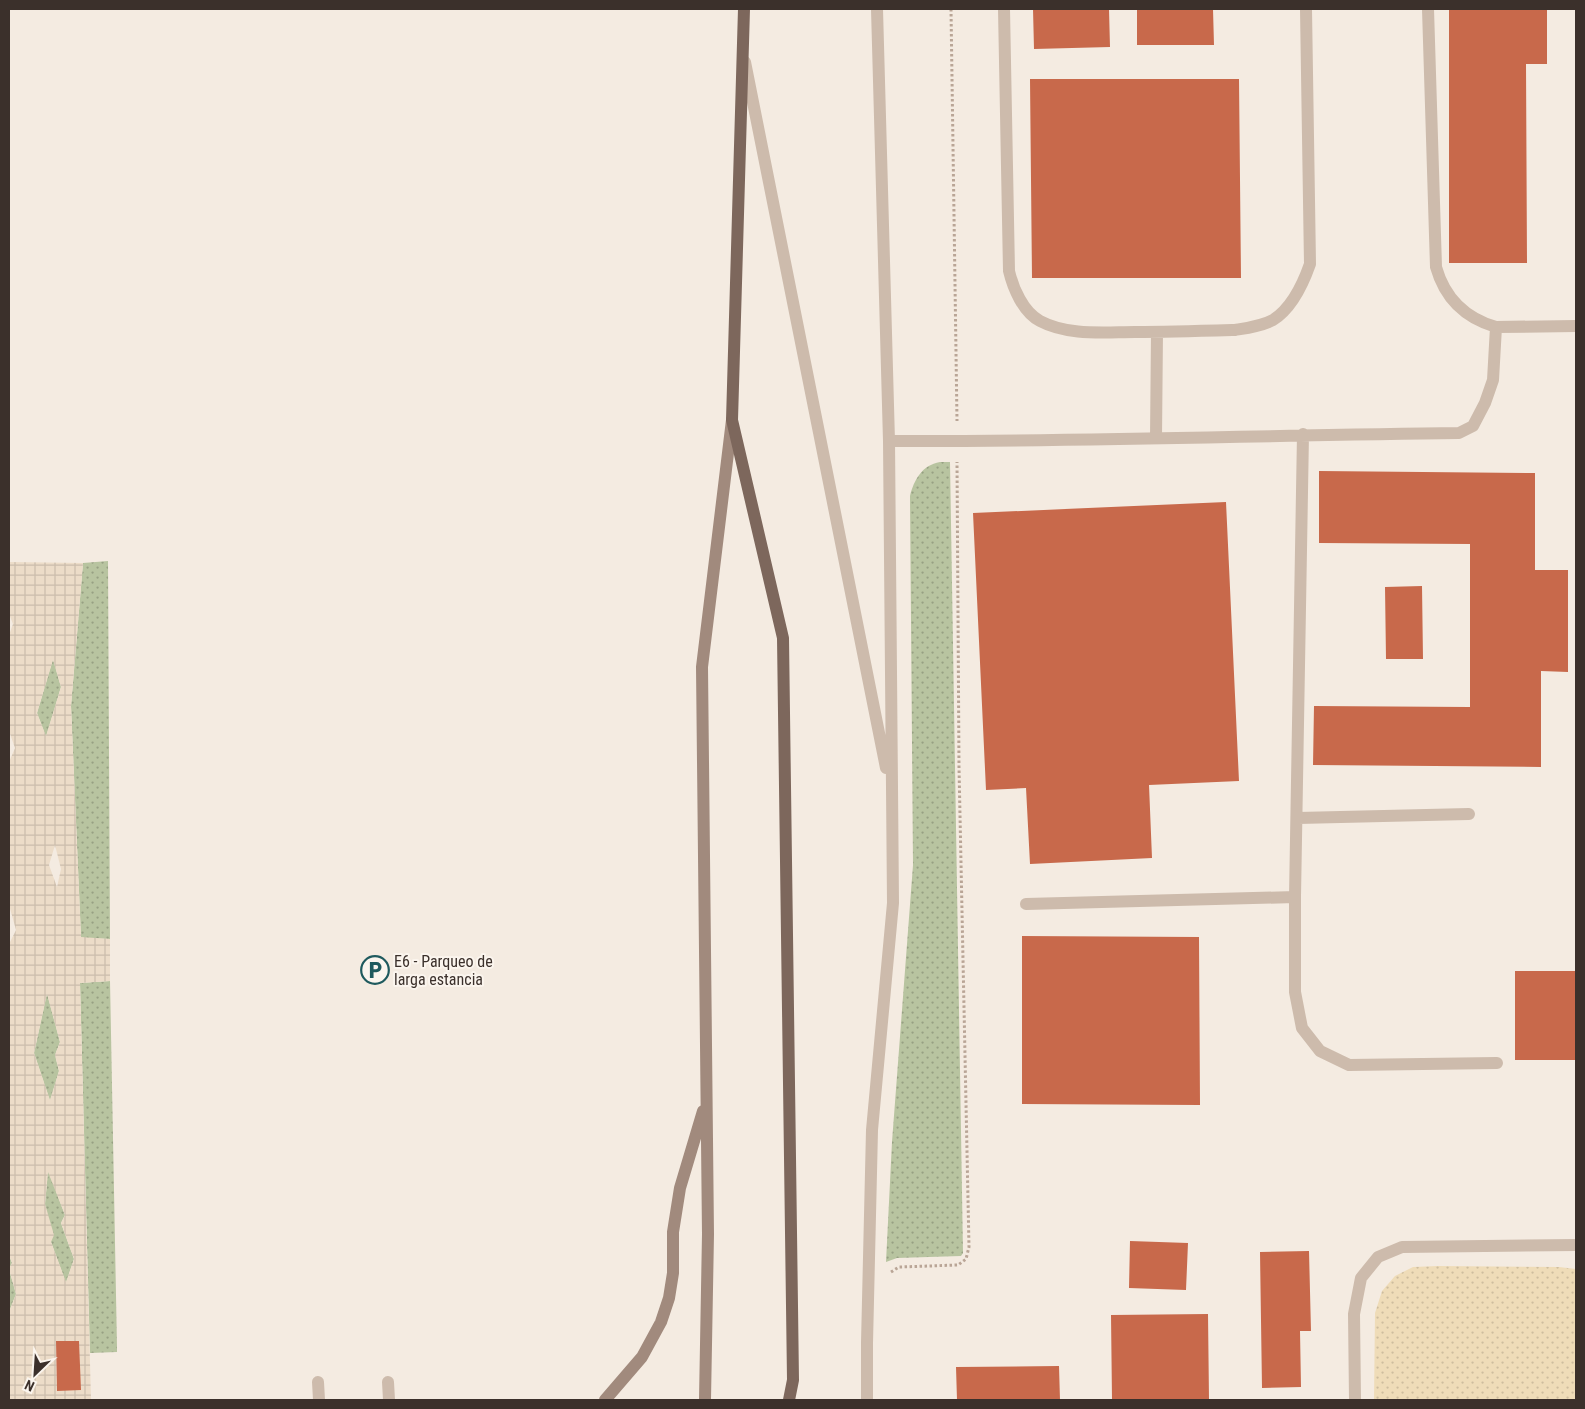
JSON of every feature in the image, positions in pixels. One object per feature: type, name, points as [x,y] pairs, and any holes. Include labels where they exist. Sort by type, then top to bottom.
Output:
[{"type":"main road","points":[[705,1400],[708,1234],[702,667],[732,420],[744,9]]},
{"type":"main road","points":[[732,420],[783,638],[792,1380],[790,1400]]},
{"type":"main road","points":[[605,1400],[642,1357],[661,1322],[669,1298],[673,1273],[673,1232],[680,1188],[707,1096]]},
{"type":"main road","points":[[792,1380],[798,1400]]},
{"type":"lane","points":[[867,1400],[872,1130],[893,903],[889,441],[877,9]]},
{"type":"lane","points":[[1004,9],[1009,271],[1012,284],[1027,309],[1039,321],[1050,326],[1069,330],[1093,332],[1235,330],[1254,327],[1272,320],[1282,313],[1290,303],[1306,277],[1310,264],[1306,9]]},
{"type":"lane","points":[[1428,9],[1436,267],[1440,282],[1450,298],[1462,310],[1476,320],[1496,328],[1576,326]]},
{"type":"lane","points":[[743,50],[892,797]]},
{"type":"lane","points":[[889,441],[957,442],[1303,434],[1459,433],[1473,426],[1485,403],[1493,380],[1496,328]]},
{"type":"lane","points":[[1156,438],[1158,332]]},
{"type":"lane","points":[[1303,434],[1298,818],[1295,897],[1296,992],[1302,1028],[1320,1051],[1350,1065],[1497,1063]]},
{"type":"lane","points":[[1298,818],[1469,814]]},
{"type":"lane","points":[[1026,904],[1295,897]]},
{"type":"lane","points":[[1355,1400],[1354,1314],[1361,1278],[1378,1257],[1402,1247],[1576,1245]]},
{"type":"lane","points":[[318,1382],[319,1400]]},
{"type":"lane","points":[[388,1382],[389,1400]]},
{"type":"path","points":[[889,1281],[890,1272],[899,1267],[958,1265],[966,1259],[969,1248],[959,777],[951,9]]},
{"type":"green space","points":[[940,462],[950,462],[963,1253],[961,1256],[897,1258],[886,1262],[892,1142],[913,865],[910,496],[920,474],[928,466]]},
{"type":"green space","points":[[108,561],[110,939],[81,938],[71,706],[83,563]]},
{"type":"green space","points":[[53,659],[61,687],[46,737],[37,713]]},
{"type":"green space","points":[[110,981],[117,1352],[90,1353],[80,983]]},
{"type":"green space","points":[[47,993],[60,1042],[55,1055],[59,1071],[50,1101],[34,1053]]},
{"type":"green space","points":[[48,1170],[65,1215],[61,1223],[74,1259],[66,1283],[51,1242],[45,1204]]},
{"type":"green space","points":[[9,1255],[12,1263],[9,1269]]},
{"type":"green space","points":[[9,1269],[16,1294],[9,1312]]},
{"type":"sand","points":[[1413,1267],[1559,1267],[1576,1269],[1576,1400],[1374,1400],[1375,1313],[1382,1291],[1395,1276]]},
{"type":"shaded area","points":[[9,562],[83,563],[71,706],[81,937],[110,939],[110,981],[80,983],[91,1400],[9,1400],[9,1312],[16,1294],[9,1269],[12,1263],[9,1255],[9,944],[16,930],[9,905],[9,762],[15,748],[9,731],[9,635],[13,624],[9,614]],"holes":[[[53,660],[61,687],[46,736],[37,713]],[[55,845],[61,869],[57,887],[49,865]],[[47,994],[60,1042],[55,1055],[59,1071],[50,1100],[34,1053]],[[48,1172],[65,1215],[61,1223],[74,1259],[66,1282],[51,1242],[54,1235],[45,1204]],[[79,1341],[80,1390],[57,1390],[56,1342]]]},
{"type":"building","points":[[1033,9],[1109,9],[1110,47],[1034,49]]},
{"type":"building","points":[[1137,9],[1213,9],[1214,45],[1137,45]]},
{"type":"building","points":[[1449,9],[1547,9],[1547,64],[1526,64],[1527,263],[1449,263]]},
{"type":"building","points":[[1030,79],[1239,79],[1241,278],[1032,278]]},
{"type":"building","points":[[1319,471],[1535,473],[1535,570],[1568,570],[1568,672],[1541,671],[1541,767],[1313,765],[1314,706],[1470,707],[1470,544],[1319,543]]},
{"type":"building","points":[[1226,502],[1239,781],[1149,785],[1152,858],[1030,864],[1026,788],[986,790],[973,513]]},
{"type":"building","points":[[1422,586],[1423,659],[1386,659],[1385,587]]},
{"type":"building","points":[[1022,936],[1199,937],[1200,1105],[1022,1104]]},
{"type":"building","points":[[1515,971],[1576,971],[1576,1060],[1515,1060]]},
{"type":"building","points":[[1130,1241],[1188,1243],[1186,1290],[1129,1288]]},
{"type":"building","points":[[1309,1251],[1311,1331],[1300,1331],[1301,1387],[1262,1388],[1260,1252]]},
{"type":"building","points":[[1208,1314],[1209,1400],[1112,1400],[1111,1315]]},
{"type":"building","points":[[56,1341],[79,1341],[81,1390],[57,1391]]},
{"type":"building","points":[[1059,1366],[1060,1400],[957,1400],[956,1367]]},
{"type":"place","name":"E6 - Parqueo de larga estancia","points":[[375,970]]}]
